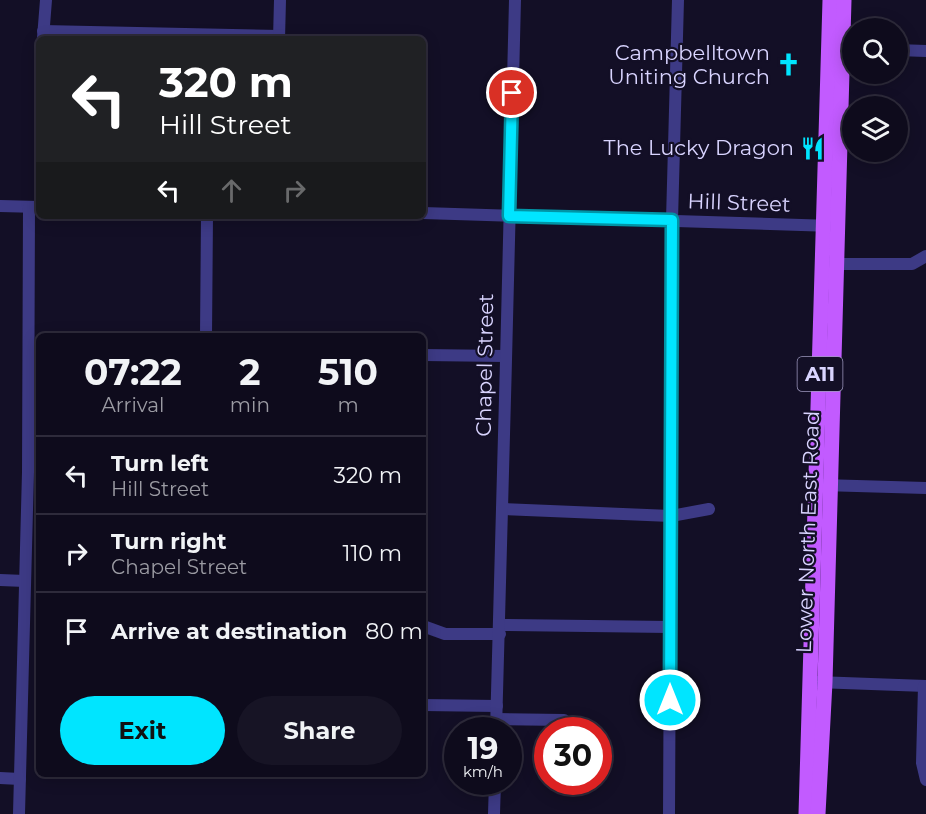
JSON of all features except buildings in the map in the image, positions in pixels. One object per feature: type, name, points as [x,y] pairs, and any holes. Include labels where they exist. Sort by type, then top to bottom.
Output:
[{"type":"main road","name":"Lower North East Road","points":[[830,0],[841,49]]},
{"type":"main road","name":"Lower North East Road","points":[[818,814],[817,682],[831,226],[844,0]]},
{"type":"main road","name":"Lower North East Road","points":[[806,814],[817,682]]},
{"type":"street","points":[[46,0],[43,35],[122,36]]},
{"type":"street","points":[[279,36],[280,0]]},
{"type":"street","name":"Chapel Street","points":[[497,717],[515,0]]},
{"type":"street","points":[[669,814],[672,220],[678,0]]},
{"type":"street","points":[[908,50],[926,51]]},
{"type":"street","points":[[0,206],[36,206]]},
{"type":"street","name":"Hill Street","points":[[426,213],[831,226]]},
{"type":"street","points":[[19,814],[25,581],[34,472],[37,219]]},
{"type":"street","points":[[206,333],[207,219]]},
{"type":"street","points":[[830,264],[912,264],[926,256]]},
{"type":"street","points":[[426,355],[505,356]]},
{"type":"street","points":[[823,485],[926,488]]},
{"type":"street","points":[[502,508],[671,516],[709,509]]},
{"type":"street","points":[[0,580],[25,581]]},
{"type":"street","points":[[426,627],[446,634],[501,629],[670,627]]},
{"type":"street","points":[[817,682],[925,686],[922,764],[926,780]]},
{"type":"street","points":[[426,705],[497,706]]},
{"type":"street","points":[[0,778],[20,779]]},
{"type":"street","points":[[494,814],[495,795]]},
{"type":"place","name":"Campbelltown Uniting Church","points":[[788,65]]},
{"type":"place","name":"The Lucky Dragon","points":[[812,148]]},
{"type":"route","points":[[512,93],[509,216],[672,220],[670,700]]}]
